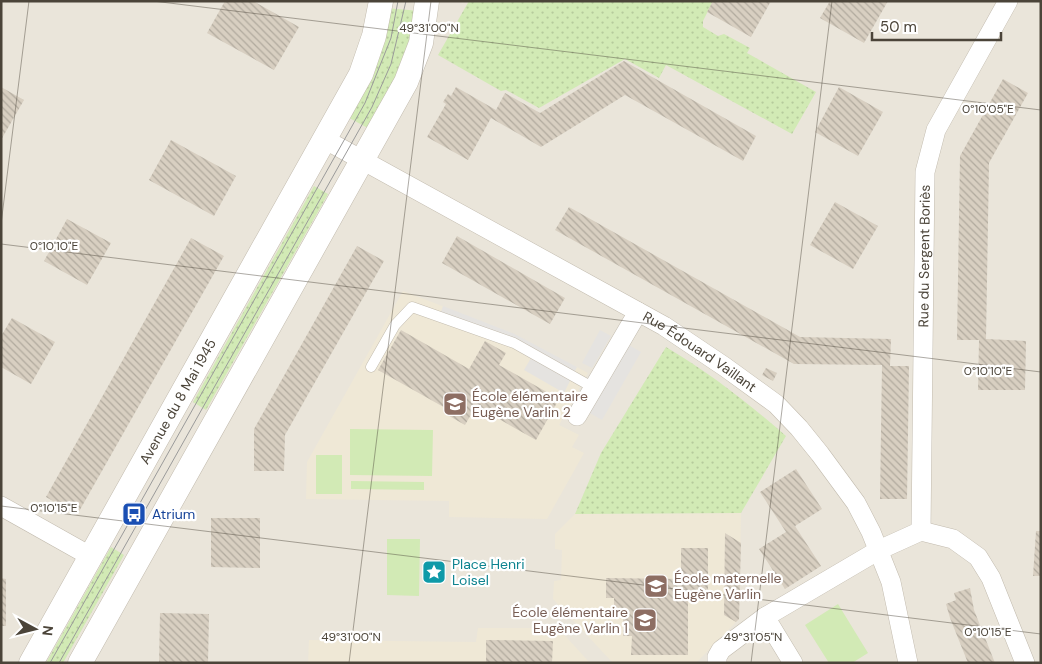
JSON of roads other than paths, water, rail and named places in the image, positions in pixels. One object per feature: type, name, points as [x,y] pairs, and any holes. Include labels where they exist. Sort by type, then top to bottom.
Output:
[{"type":"street","name":"Avenue du 8 Mai 1945","points":[[31,663],[361,74],[374,36],[381,1]]},
{"type":"street","points":[[80,663],[406,82],[421,43],[427,1]]},
{"type":"street","name":"Rue du Sergent Boriès","points":[[921,531],[925,172],[936,130],[1008,1]]},
{"type":"street","points":[[324,139],[362,160]]},
{"type":"street","name":"Rue Édouard Vaillant","points":[[362,160],[638,312],[725,367],[776,404],[799,428],[856,503],[879,550],[891,582],[908,663]]},
{"type":"street","points":[[577,416],[638,312]]},
{"type":"street","points":[[1,506],[90,556]]},
{"type":"street","points":[[717,663],[717,657],[721,650],[765,617],[879,550],[921,531],[953,539],[978,557],[991,578],[1025,663]]},
{"type":"street","points":[[765,617],[793,663]]},
{"type":"lane","points":[[371,366],[395,325],[412,306],[514,343],[594,388]]},
{"type":"tram line","points":[[50,663],[365,103],[391,38],[398,1]]},
{"type":"tram line","points":[[59,663],[372,107],[391,64],[406,1]]},
{"type":"place","name":"École élémentaire Eugène Varlin 2","points":[[455,404]]},
{"type":"place","name":"Atrium","points":[[134,514]]},
{"type":"place","name":"Place Henri Loisel","points":[[434,572]]},
{"type":"place","name":"École maternelle Eugène Varlin","points":[[656,586]]},
{"type":"place","name":"École élémentaire Eugène Varlin 1","points":[[645,620]]}]
